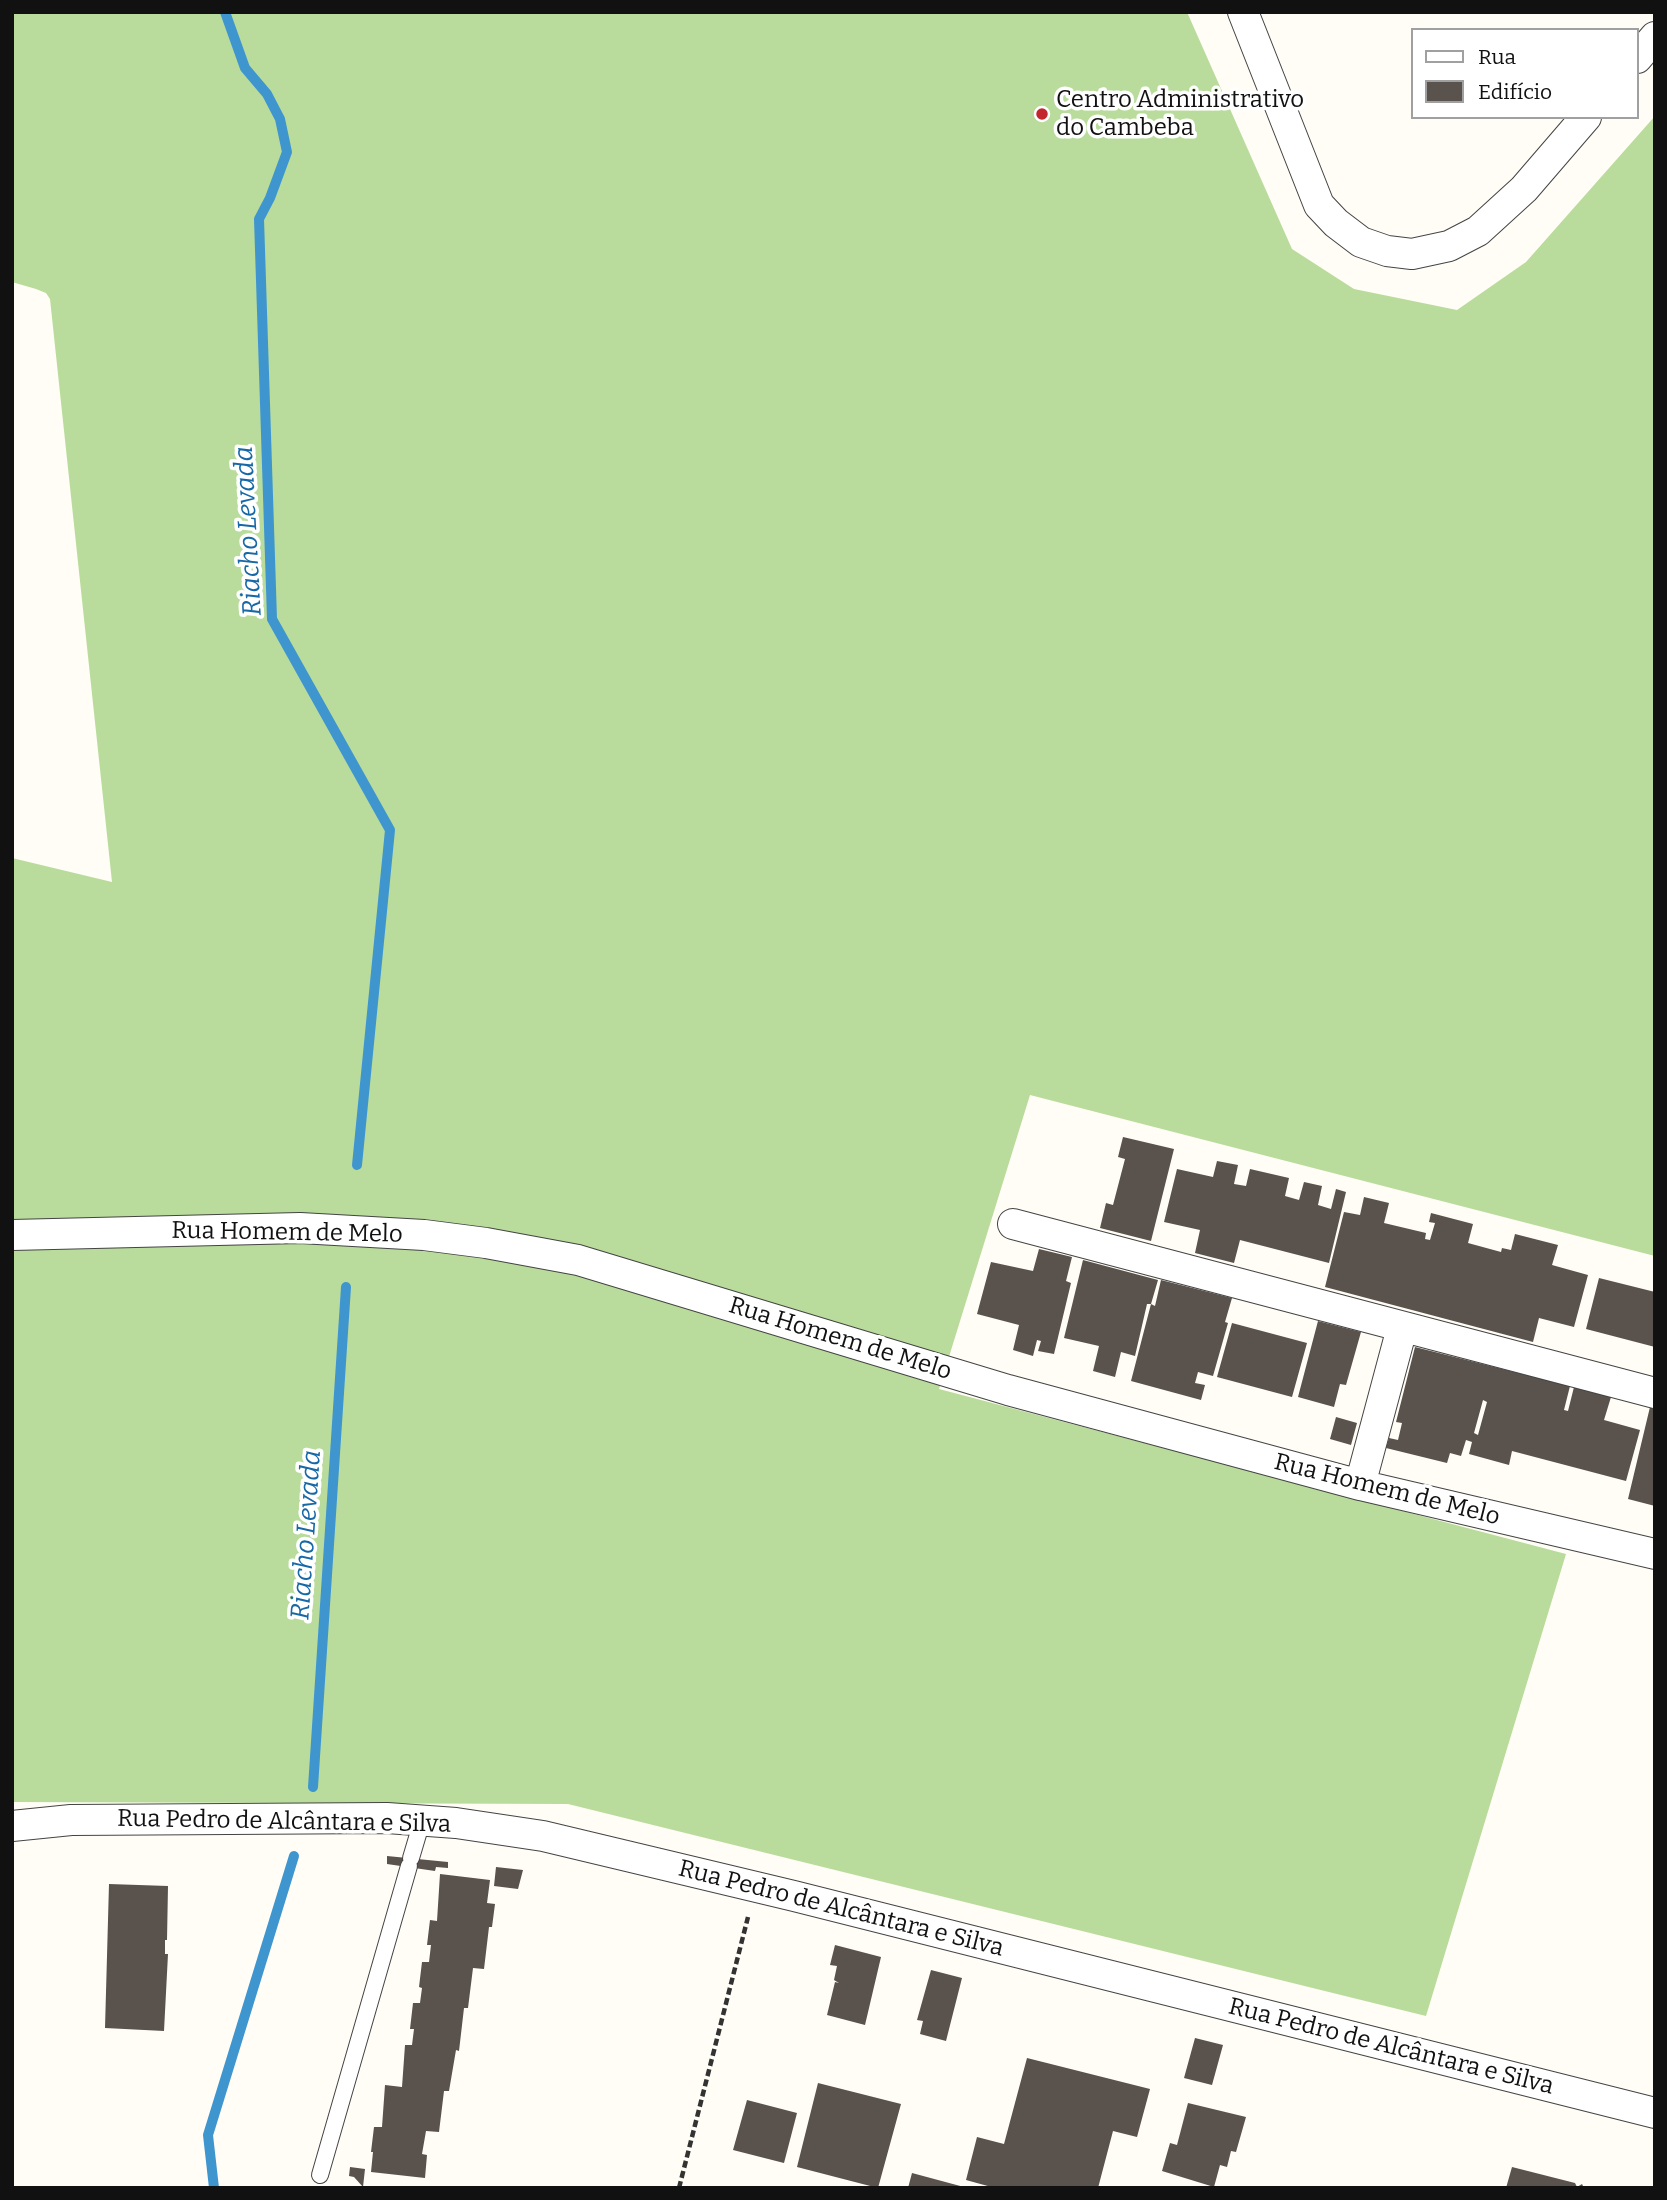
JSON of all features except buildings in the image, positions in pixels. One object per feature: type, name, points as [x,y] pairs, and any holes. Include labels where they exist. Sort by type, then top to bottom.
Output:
[{"type":"street","points":[[1243,12],[1319,205],[1361,242],[1387,251],[1412,254],[1449,246],[1478,231],[1524,189],[1584,119]]},
{"type":"street","points":[[1639,56],[1655,37]]},
{"type":"street","points":[[1013,1224],[1402,1328],[1655,1392]]},
{"type":"street","name":"Rua Homem de Melo","points":[[12,1234],[300,1228],[424,1235],[578,1260],[1008,1390],[1360,1485],[1655,1553]]},
{"type":"street","points":[[1360,1485],[1402,1328]]},
{"type":"street","name":"Rua Pedro de Alcântara e Silva","points":[[12,1826],[71,1820],[289,1817],[422,1821],[543,1836],[1655,2113]]},
{"type":"lane","points":[[320,2175],[422,1821]]},
{"type":"path","points":[[679,2188],[755,1888]]},
{"type":"green space","points":[[12,12],[1187,12],[1292,249],[1354,289],[1457,310],[1526,262],[1655,116],[1655,1256],[1030,1095],[939,1389],[1566,1554],[1426,2016],[568,1804],[12,1802],[12,858],[112,882],[50,299],[46,293],[12,282]]},
{"type":"waterway","name":"Riacho Levada","points":[[225,12],[245,68],[267,94],[280,119],[287,152],[259,219],[272,619],[390,830],[357,1165]]},
{"type":"waterway","name":"Riacho Levada","points":[[313,1787],[346,1287]]},
{"type":"waterway","points":[[214,2188],[208,2135],[294,1856]]},
{"type":"place","name":"Centro Administrativo do Cambeba","points":[[1042,114]]}]
